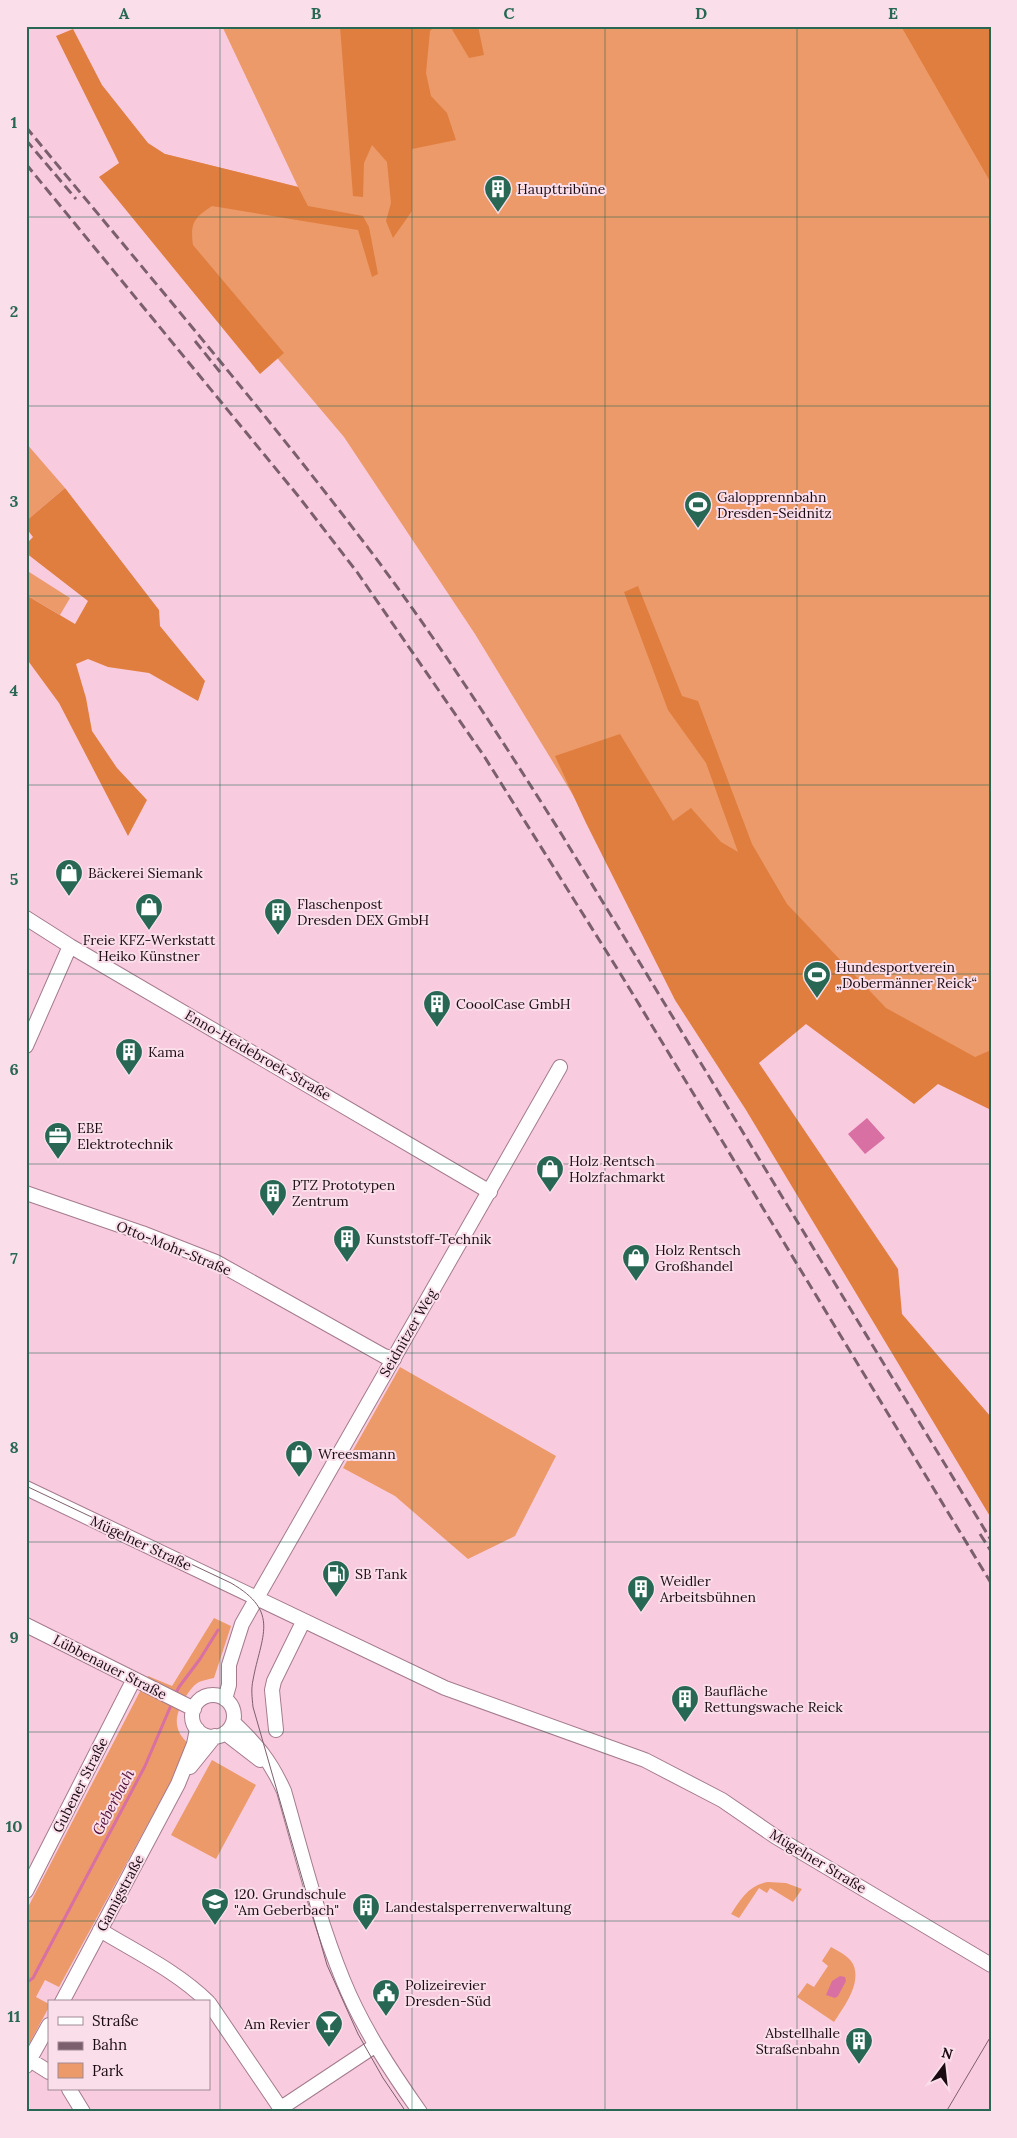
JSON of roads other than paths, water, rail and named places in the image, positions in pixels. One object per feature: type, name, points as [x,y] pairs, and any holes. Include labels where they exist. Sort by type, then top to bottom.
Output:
[{"type":"street","name":"Enno-Heidebroek-Straße","points":[[26,918],[70,946],[490,1192]]},
{"type":"street","points":[[26,1046],[70,946]]},
{"type":"street","name":"Seidnitzer Weg","points":[[256,1599],[560,1067]]},
{"type":"street","name":"Otto-Mohr-Straße","points":[[26,1192],[142,1233],[216,1262],[384,1356],[394,1359]]},
{"type":"street","name":"Mügelner Straße","points":[[26,1488],[303,1622],[445,1688],[645,1760],[722,1800],[776,1837],[991,1965]]},
{"type":"street","points":[[220,1697],[229,1685],[228,1664],[242,1624],[256,1599]]},
{"type":"street","points":[[276,1730],[272,1690],[274,1681],[303,1622]]},
{"type":"street","name":"Lübbenauer Straße","points":[[26,1626],[194,1709]]},
{"type":"street","name":"Gubener Straße","points":[[26,1891],[134,1679]]},
{"type":"street","points":[[194,1709],[202,1698],[220,1697],[233,1709],[224,1730],[208,1736],[197,1729]]},
{"type":"street","name":"Gamigstraße","points":[[63,2000],[178,1784],[194,1744],[197,1729],[193,1719],[194,1709]]},
{"type":"street","points":[[224,1730],[261,1761],[280,1781],[326,1935],[343,1981],[376,2045],[420,2112]]},
{"type":"street","name":"Gamigstraße","points":[[178,1784],[224,1730]]},
{"type":"street","points":[[100,1930],[176,1976],[196,1990],[206,2000]]},
{"type":"street","points":[[210,2005],[282,2110],[376,2045]]},
{"type":"street","points":[[48,2027],[28,2063],[48,2072]]},
{"type":"street","points":[[70,2090],[83,2112]]},
{"type":"waterway","name":"Geberbach","points":[[175,1695],[218,1630]]},
{"type":"waterway","name":"Geberbach","points":[[26,1983],[33,1978],[145,1766],[172,1703]]},
{"type":"tram line","points":[[26,1486],[231,1583],[257,1604],[264,1626],[252,1683],[253,1707],[327,1965],[358,2034],[383,2078],[406,2112]]},
{"type":"tram line","points":[[946,2112],[991,2036]]},
{"type":"railway","points":[[26,127],[203,340],[333,502],[448,659],[562,835],[991,1540]]},
{"type":"railway","points":[[26,140],[76,199]]},
{"type":"railway","points":[[26,164],[299,497],[357,572],[484,756],[623,978],[991,1583]]},
{"type":"railway","points":[[195,341],[220,372]]},
{"type":"railway","points":[[980,1534],[991,1551]]},
{"type":"place","name":"Haupttribüne","points":[[498,213]]},
{"type":"place","name":"Galopprennbahn Dresden-Seidnitz","points":[[698,529]]},
{"type":"place","name":"Bäckerei Siemank","points":[[69,897]]},
{"type":"place","name":"Freie KFZ-Werkstatt Heiko Künstner","points":[[149,931]]},
{"type":"place","name":"Flaschenpost Dresden DEX GmbH","points":[[278,936]]},
{"type":"place","name":"Hundesportverein „Dobermänner Reick“","points":[[817,999]]},
{"type":"place","name":"CooolCase GmbH","points":[[437,1028]]},
{"type":"place","name":"Kama","points":[[129,1076]]},
{"type":"place","name":"EBE Elektrotechnik","points":[[58,1160]]},
{"type":"place","name":"Holz Rentsch Holzfachmarkt","points":[[550,1193]]},
{"type":"place","name":"PTZ Prototypen Zentrum","points":[[273,1217]]},
{"type":"place","name":"Kunststoff-Technik","points":[[347,1263]]},
{"type":"place","name":"Holz Rentsch Großhandel","points":[[636,1282]]},
{"type":"place","name":"Wreesmann","points":[[299,1478]]},
{"type":"place","name":"SB Tank","points":[[336,1598]]},
{"type":"place","name":"Weidler Arbeitsbühnen","points":[[641,1613]]},
{"type":"place","name":"Baufläche Rettungswache Reick","points":[[685,1723]]},
{"type":"place","name":"120. Grundschule \"Am Geberbach\"","points":[[215,1926]]},
{"type":"place","name":"Landestalsperrenverwaltung","points":[[366,1931]]},
{"type":"place","name":"Polizeirevier Dresden-Süd","points":[[386,2017]]},
{"type":"place","name":"Am Revier","points":[[329,2048]]},
{"type":"place","name":"Abstellhalle Straßenbahn","points":[[859,2065]]}]
